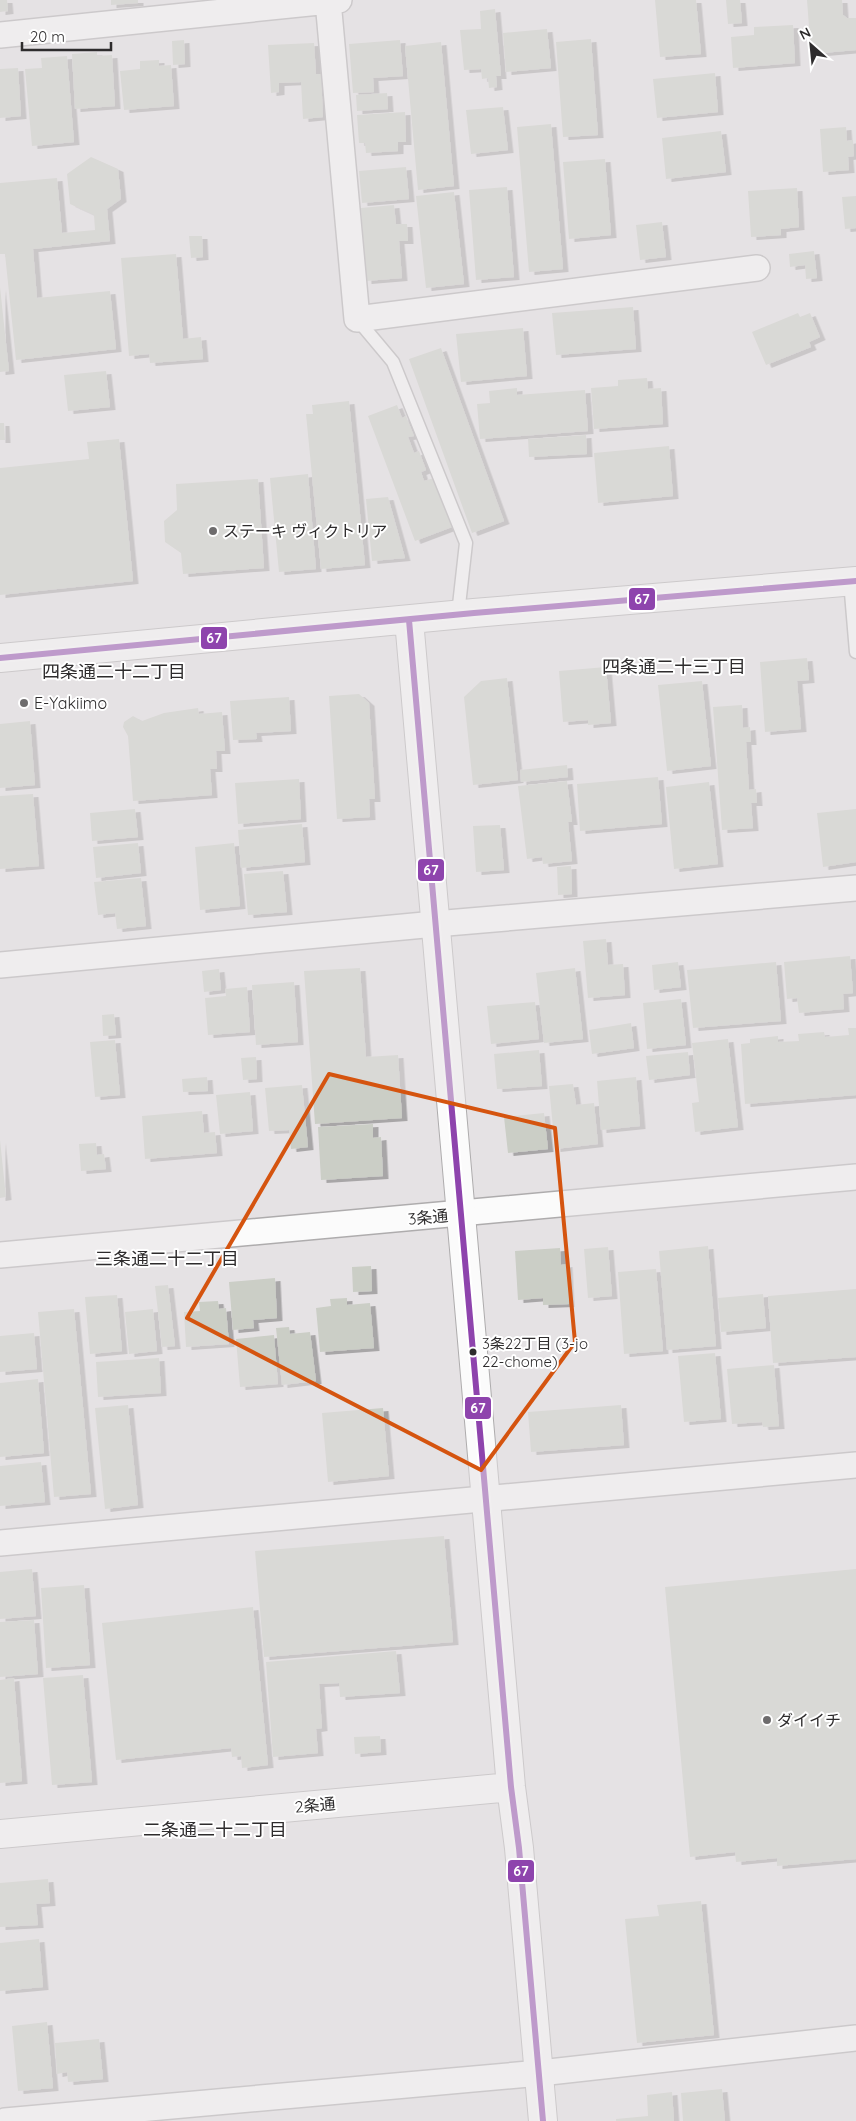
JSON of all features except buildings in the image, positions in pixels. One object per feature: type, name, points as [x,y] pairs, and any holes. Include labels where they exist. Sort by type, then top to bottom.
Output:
[{"type":"street","points":[[0,35],[333,1],[357,319],[757,268]]},
{"type":"street","points":[[0,658],[458,614],[853,581]]},
{"type":"street","points":[[409,620],[511,1788],[519,1848],[544,2121]]},
{"type":"street","points":[[0,965],[435,924],[856,888]]},
{"type":"street","name":"3条通","points":[[0,1255],[856,1177]]},
{"type":"street","points":[[0,1543],[856,1465]]},
{"type":"street","name":"2条通","points":[[0,1834],[511,1788]]},
{"type":"street","points":[[5,2121],[540,2073],[856,2038]]},
{"type":"lane","points":[[357,319],[393,362],[466,543],[458,614]]},
{"type":"lane","points":[[853,581],[856,652]]},
{"type":"highlighted area","points":[[329,1074],[555,1128],[575,1342],[481,1470],[187,1318]]},
{"type":"transit line","name":"67","points":[[0,658],[474,613],[856,581]]},
{"type":"transit line","name":"67","points":[[409,620],[511,1787],[519,1848],[543,2121]]},
{"type":"place","name":"ステーキ ヴィクトリア","points":[[213,531]]},
{"type":"place","name":"E-Yakiimo","points":[[24,703]]},
{"type":"place","name":"3条22丁目 (3-jo 22-chome)","points":[[473,1352]]},
{"type":"place","name":"ダイイチ","points":[[767,1720]]},
{"type":"district","name":"四条通二十三丁目","points":[[674,666]]},
{"type":"district","name":"四条通二十二丁目","points":[[114,671]]},
{"type":"district","name":"三条通二十二丁目","points":[[167,1258]]},
{"type":"district","name":"二条通二十二丁目","points":[[215,1829]]}]
